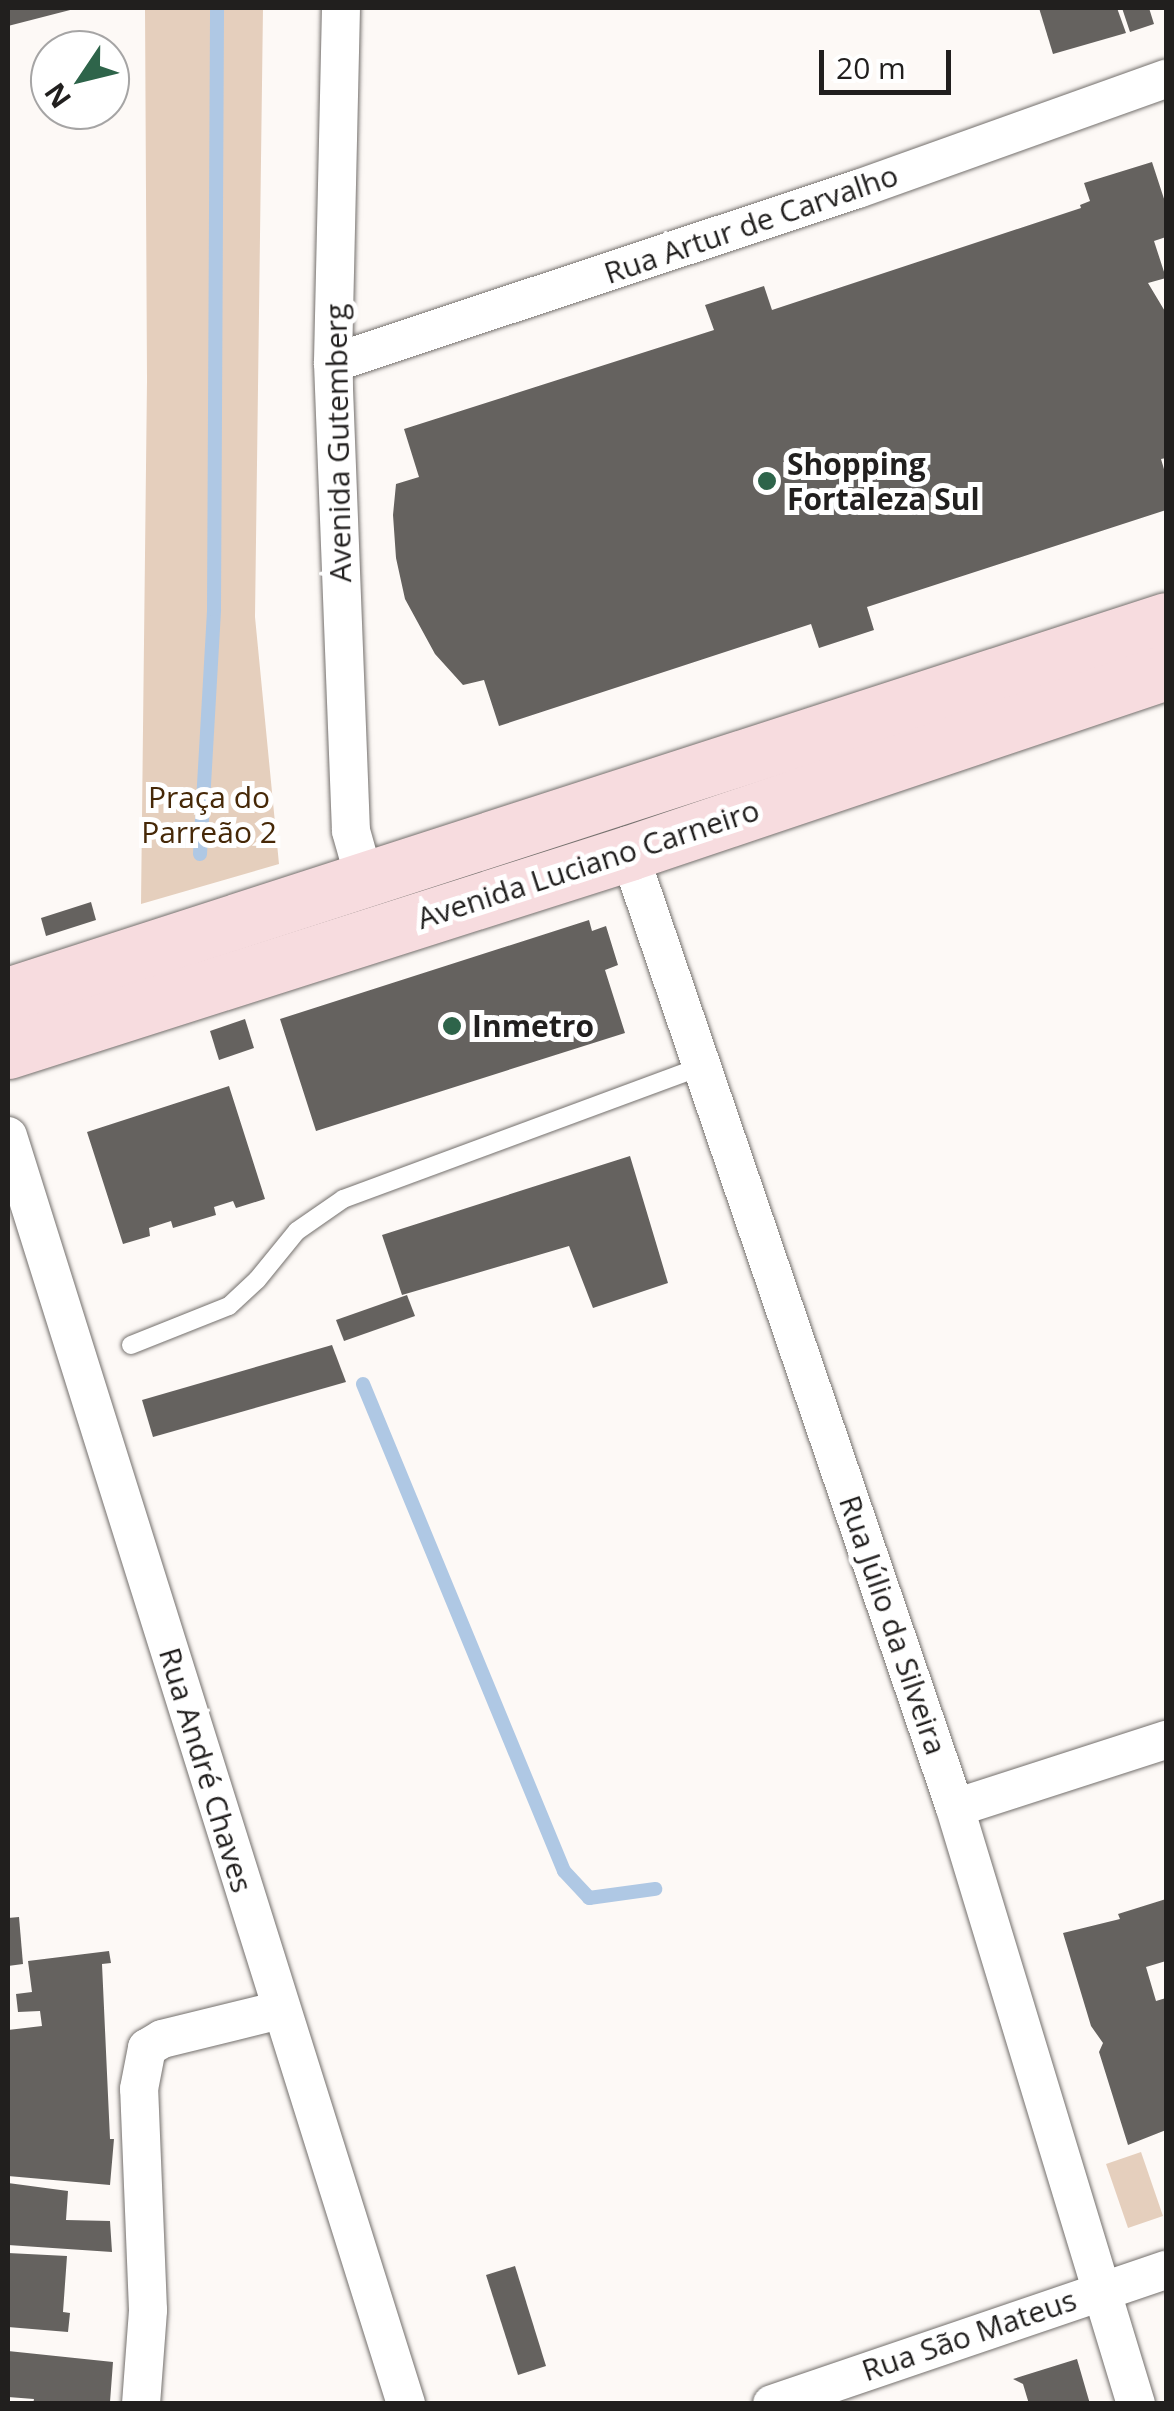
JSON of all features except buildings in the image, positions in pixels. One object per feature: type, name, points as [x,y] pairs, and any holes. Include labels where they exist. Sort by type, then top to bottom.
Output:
[{"type":"main road","name":"Avenida Luciano Carneiro","points":[[8,995],[1166,620]]},
{"type":"main road","name":"Avenida Luciano Carneiro","points":[[8,1051],[629,852],[1166,672]]},
{"type":"street","name":"Avenida Gutemberg","points":[[341,8],[333,363],[352,831],[364,878]]},
{"type":"street","name":"Rua Artur de Carvalho","points":[[333,363],[858,188],[1166,79]]},
{"type":"street","name":"Rua Júlio da Silveira","points":[[629,852],[955,1808],[1136,2404]]},
{"type":"street","name":"Rua André Chaves","points":[[8,1136],[406,2404]]},
{"type":"street","points":[[955,1808],[1166,1740]]},
{"type":"street","points":[[141,2404],[148,2310],[139,2089],[148,2048],[186,2032],[280,2010]]},
{"type":"street","name":"Rua São Mateus","points":[[772,2404],[1166,2270]]},
{"type":"lane","points":[[131,1345],[229,1306],[258,1280],[297,1231],[343,1198],[702,1066]]},
{"type":"green space","name":"Praça do Parreão 2","points":[[145,8],[263,8],[255,617],[279,864],[141,904],[147,380]]},
{"type":"green space","points":[[1141,2152],[1163,2216],[1128,2228],[1106,2164]]},
{"type":"waterway","points":[[200,854],[214,609],[217,8]]},
{"type":"waterway","points":[[363,1384],[564,1871],[589,1898],[655,1889]]},
{"type":"place","name":"Shopping Fortaleza Sul","points":[[767,481]]},
{"type":"place","name":"Inmetro","points":[[452,1026]]}]
